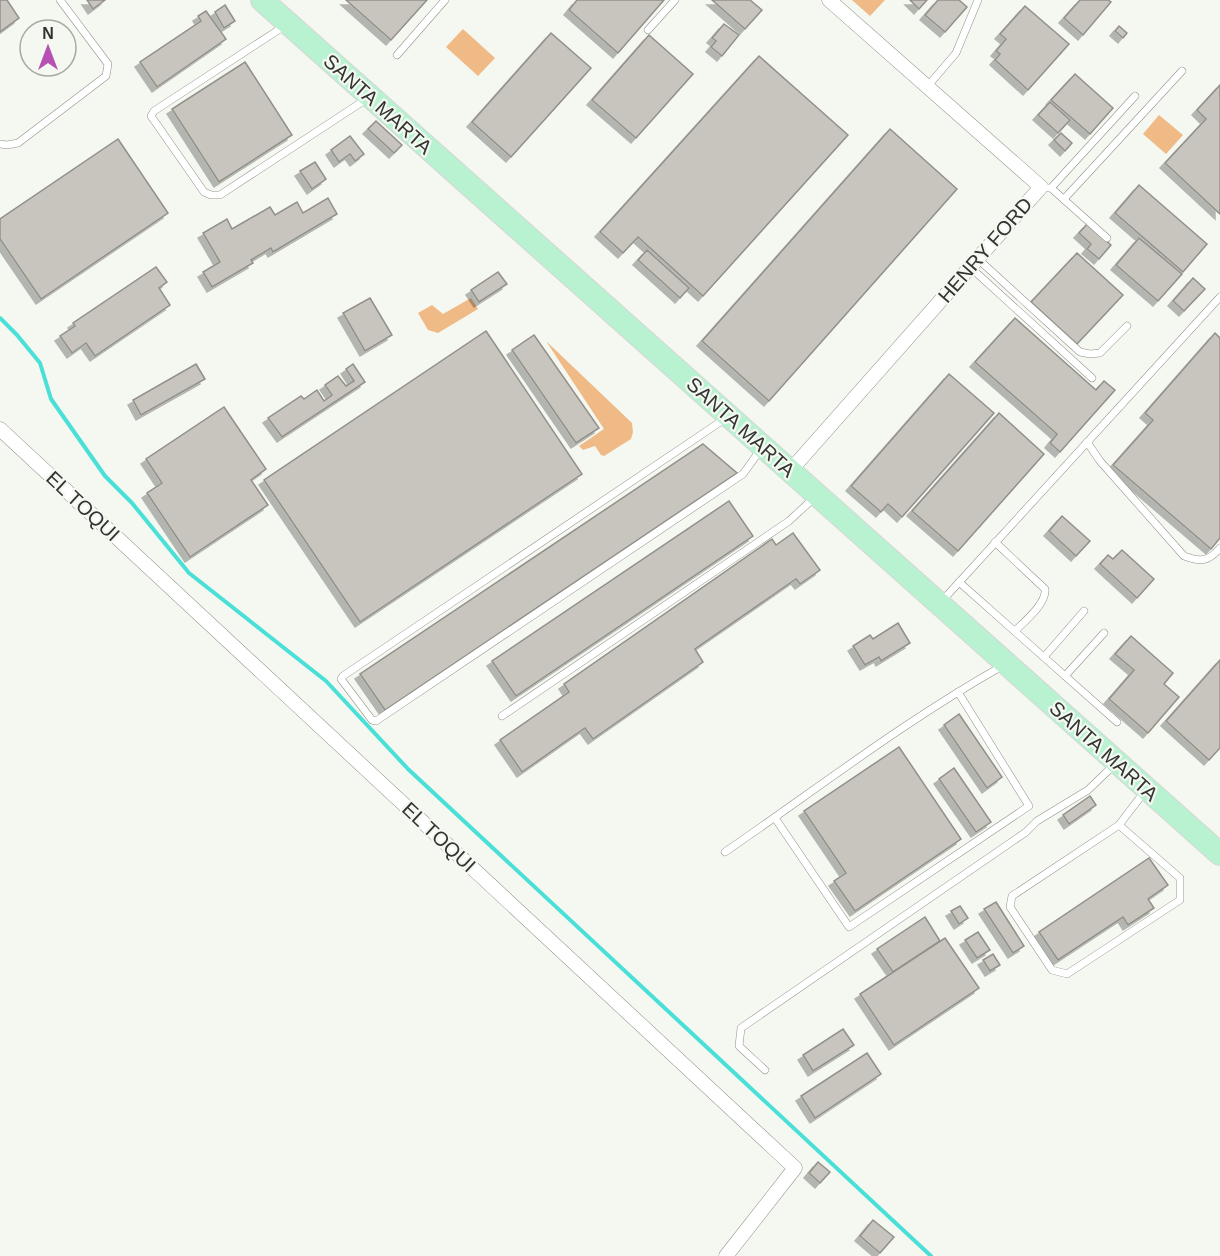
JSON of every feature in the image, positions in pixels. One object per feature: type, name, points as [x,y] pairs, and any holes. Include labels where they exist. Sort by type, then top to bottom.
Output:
[{"type":"main road","name":"SANTA MARTA","points":[[262,0],[1220,854]]},
{"type":"street","name":"HENRY FORD","points":[[790,471],[974,263],[1046,188],[829,0]]},
{"type":"street","name":"EL TOQUI","points":[[0,429],[795,1168],[726,1256]]},
{"type":"lane","points":[[0,144],[18,143],[106,76],[108,64],[60,0]]},
{"type":"lane","points":[[397,55],[445,0]]},
{"type":"lane","points":[[648,30],[675,0]]},
{"type":"lane","points":[[927,87],[956,53],[978,0]]},
{"type":"lane","points":[[288,23],[154,111],[151,116],[204,192],[220,195],[371,97]]},
{"type":"lane","points":[[1064,199],[1182,71]]},
{"type":"lane","points":[[1107,238],[1064,199],[1046,188],[1135,96]]},
{"type":"lane","points":[[974,263],[1080,352],[1100,353],[1127,326]]},
{"type":"lane","points":[[974,263],[1092,378]]},
{"type":"lane","points":[[939,604],[1220,297]]},
{"type":"lane","points":[[728,416],[343,676],[341,679],[372,720],[376,721],[386,715],[743,474],[762,447]]},
{"type":"lane","points":[[1087,442],[1100,461],[1184,556],[1198,561],[1213,557],[1220,548]]},
{"type":"lane","points":[[502,716],[789,521],[817,495]]},
{"type":"lane","points":[[995,542],[1044,586],[1046,593],[1043,600],[1015,631]]},
{"type":"lane","points":[[959,582],[1117,722]]},
{"type":"lane","points":[[1044,657],[1084,611]]},
{"type":"lane","points":[[1065,676],[1104,633]]},
{"type":"lane","points":[[725,852],[858,758],[958,692],[1006,664]]},
{"type":"lane","points":[[775,818],[849,927],[1029,806],[958,692]]},
{"type":"lane","points":[[765,1070],[739,1046],[741,1028],[1026,832],[1037,821],[1088,790],[1117,763]]},
{"type":"lane","points":[[1119,825],[1180,878],[1180,900],[1067,974],[1052,970],[1010,907],[1012,896],[1119,825],[1147,789]]},
{"type":"shaded area","points":[[852,0],[885,0],[870,16]]},
{"type":"shaded area","points":[[463,29],[495,58],[478,76],[446,47]]},
{"type":"shaded area","points":[[1159,115],[1183,135],[1166,154],[1143,134]]},
{"type":"shaded area","points":[[471,298],[478,309],[438,333],[428,330],[418,313],[432,305],[443,314]]},
{"type":"shaded area","points":[[546,341],[632,423],[631,439],[604,456],[595,446],[583,450],[579,446],[604,429]]},
{"type":"building","points":[[0,0],[7,0],[19,18],[0,32]]},
{"type":"building","points":[[87,0],[105,0],[93,9]]},
{"type":"building","points":[[346,0],[427,0],[391,40]]},
{"type":"building","points":[[577,0],[664,0],[618,53],[569,10]]},
{"type":"building","points":[[712,0],[750,0],[762,10],[745,29]]},
{"type":"building","points":[[910,0],[927,0],[919,9]]},
{"type":"building","points":[[938,0],[959,0],[967,7],[945,32],[925,15]]},
{"type":"building","points":[[1080,0],[1108,0],[1111,2],[1083,35],[1064,18]]},
{"type":"building","points":[[225,5],[235,21],[224,28],[215,12]]},
{"type":"building","points":[[1025,6],[1069,44],[1028,90],[995,60],[1000,54],[996,51],[1006,39],[1000,34]]},
{"type":"building","points":[[206,11],[226,39],[157,87],[140,62],[201,21],[198,16]]},
{"type":"building","points":[[724,24],[739,35],[722,56],[711,47],[716,41],[712,38]]},
{"type":"building","points":[[1119,26],[1127,33],[1123,38],[1115,31]]},
{"type":"building","points":[[551,33],[591,68],[511,157],[472,122]]},
{"type":"building","points":[[649,35],[693,74],[636,138],[592,100]]},
{"type":"building","points":[[759,56],[848,135],[703,296],[638,237],[623,253],[600,232]]},
{"type":"building","points":[[245,62],[292,135],[219,182],[172,109]]},
{"type":"building","points":[[1075,74],[1113,108],[1090,134],[1051,100]]},
{"type":"building","points":[[1220,85],[1220,214],[1165,163],[1206,119],[1197,110]]},
{"type":"building","points":[[1050,102],[1070,120],[1058,133],[1038,115]]},
{"type":"building","points":[[376,121],[402,145],[394,153],[368,129]]},
{"type":"building","points":[[890,129],[957,189],[769,401],[702,341]]},
{"type":"building","points":[[1061,133],[1072,143],[1065,151],[1054,140]]},
{"type":"building","points":[[350,136],[364,154],[355,161],[350,154],[339,162],[331,150]]},
{"type":"building","points":[[118,139],[168,213],[41,299],[0,239],[0,219]]},
{"type":"building","points":[[315,162],[326,179],[312,189],[300,171]]},
{"type":"building","points":[[1139,185],[1207,244],[1183,272],[1115,213]]},
{"type":"building","points":[[328,198],[337,214],[273,252],[271,248],[251,260],[253,263],[212,287],[203,272],[220,262],[203,233],[227,219],[232,229],[270,207],[275,215],[297,202],[303,213]]},
{"type":"building","points":[[1087,224],[1111,245],[1099,259],[1087,249],[1091,244],[1079,233]]},
{"type":"building","points":[[1139,238],[1182,274],[1158,301],[1116,265]]},
{"type":"building","points":[[647,250],[689,288],[680,298],[638,260]]},
{"type":"building","points":[[1077,253],[1123,295],[1077,344],[1031,302]]},
{"type":"building","points":[[156,267],[167,282],[159,288],[170,305],[95,356],[86,343],[72,353],[60,336],[75,326],[73,323]]},
{"type":"building","points":[[498,272],[507,284],[479,302],[471,290]]},
{"type":"building","points":[[1193,278],[1205,289],[1184,311],[1173,301]]},
{"type":"building","points":[[370,298],[392,335],[365,351],[343,313]]},
{"type":"building","points":[[1015,318],[1096,390],[1104,381],[1115,390],[1060,452],[1050,443],[1057,434],[975,362]]},
{"type":"building","points":[[486,331],[582,474],[360,622],[264,480]]},
{"type":"building","points":[[1215,333],[1220,338],[1220,538],[1211,549],[1113,465],[1153,420],[1145,413]]},
{"type":"building","points":[[534,335],[599,428],[576,443],[512,350]]},
{"type":"building","points":[[196,364],[205,379],[141,415],[133,400]]},
{"type":"building","points":[[353,364],[365,382],[282,437],[268,418],[301,396],[304,399],[317,390],[324,401],[332,395],[325,385],[338,376],[346,386],[354,381],[346,369]]},
{"type":"building","points":[[949,374],[994,413],[902,517],[888,504],[881,512],[851,486]]},
{"type":"building","points":[[224,407],[266,469],[251,480],[268,505],[190,557],[147,493],[162,483],[146,459]]},
{"type":"building","points":[[999,413],[1044,454],[958,551],[912,511]]},
{"type":"building","points":[[703,444],[737,473],[385,710],[360,674]]},
{"type":"building","points":[[729,501],[753,536],[516,696],[492,661]]},
{"type":"building","points":[[1062,516],[1090,541],[1076,556],[1049,531]]},
{"type":"building","points":[[793,533],[820,570],[800,584],[796,579],[695,649],[703,662],[593,739],[585,728],[522,772],[500,740],[569,692],[564,684],[772,539],[776,545]]},
{"type":"building","points":[[1122,550],[1154,579],[1137,598],[1100,564],[1108,555],[1113,559]]},
{"type":"building","points":[[898,623],[910,643],[881,661],[879,657],[865,665],[853,646],[870,635],[873,639]]},
{"type":"building","points":[[1131,636],[1173,673],[1164,684],[1179,697],[1148,733],[1109,699],[1134,670],[1115,654]]},
{"type":"building","points":[[1220,660],[1220,748],[1209,760],[1166,721]]},
{"type":"building","points":[[959,714],[1002,777],[987,788],[944,725]]},
{"type":"building","points":[[899,747],[961,839],[855,911],[834,881],[846,873],[804,811]]},
{"type":"building","points":[[954,768],[991,822],[976,832],[939,779]]},
{"type":"building","points":[[1090,796],[1096,805],[1069,824],[1063,815]]},
{"type":"building","points":[[1149,858],[1168,885],[1148,899],[1154,908],[1128,925],[1123,917],[1058,960],[1039,932]]},
{"type":"building","points":[[996,902],[1024,946],[1013,953],[984,909]]},
{"type":"building","points":[[960,906],[968,918],[959,924],[951,911]]},
{"type":"building","points":[[925,917],[940,941],[893,972],[877,949]]},
{"type":"building","points":[[978,932],[990,950],[977,958],[965,940]]},
{"type":"building","points":[[945,938],[979,988],[894,1045],[860,994]]},
{"type":"building","points":[[993,954],[1000,965],[990,971],[983,960]]},
{"type":"building","points":[[843,1029],[854,1045],[813,1071],[803,1055]]},
{"type":"building","points":[[867,1053],[881,1074],[815,1118],[801,1096]]},
{"type":"building","points":[[818,1162],[830,1172],[820,1183],[809,1173]]},
{"type":"building","points":[[873,1220],[894,1237],[880,1253],[860,1236]]},
{"type":"waterway","points":[[0,318],[40,363],[51,399],[105,476],[132,503],[189,573],[326,681],[408,769],[931,1256]]}]
